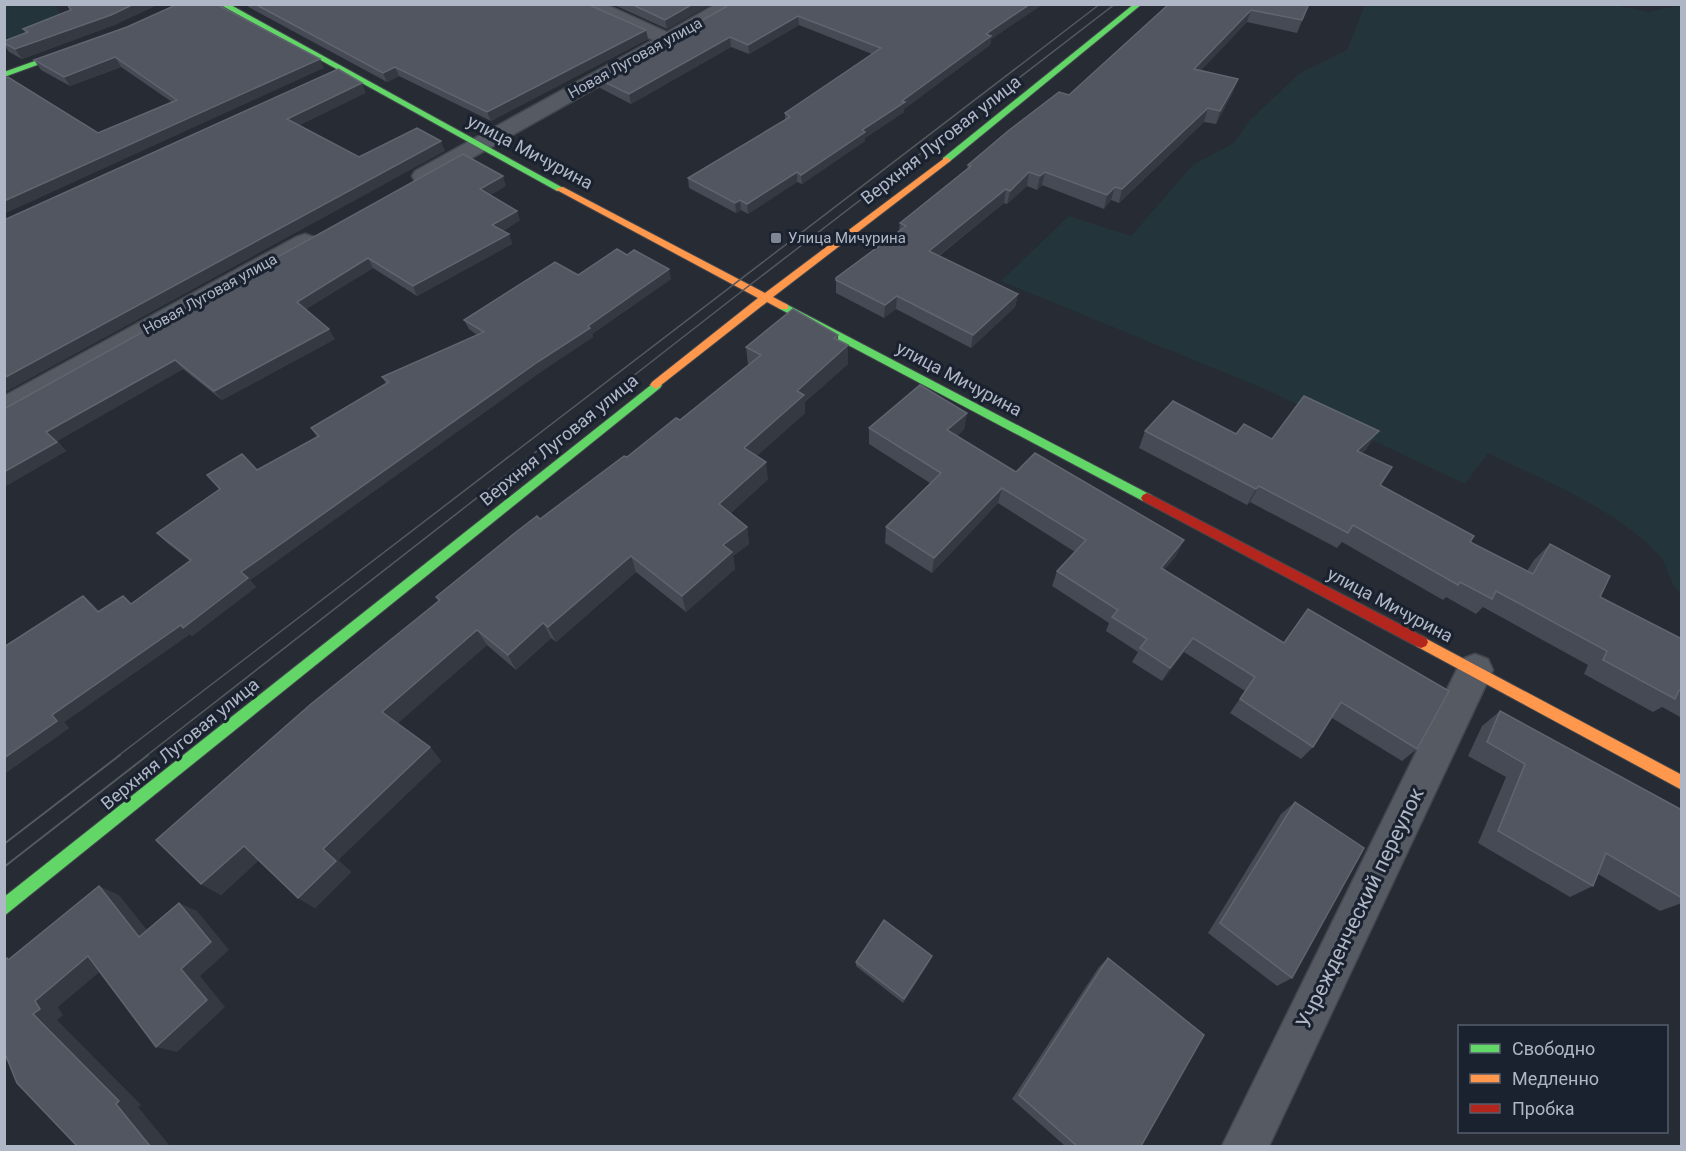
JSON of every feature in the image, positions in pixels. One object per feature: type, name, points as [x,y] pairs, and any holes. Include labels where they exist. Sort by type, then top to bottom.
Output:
[{"type":"street","name":"улица Мичурина","points":[[222,4],[343,68],[478,146],[1475,670],[1682,783]]},
{"type":"street","points":[[588,4],[668,39]]},
{"type":"street","name":"Новая Луговая улица","points":[[406,186],[731,4]]},
{"type":"street","name":"Верхняя Луговая улица","points":[[4,908],[765,298],[958,151],[1138,4]]},
{"type":"street","points":[[4,75],[96,42]]},
{"type":"street","points":[[322,78],[343,68]]},
{"type":"street","name":"Новая Луговая улица","points":[[4,409],[323,231]]},
{"type":"street","name":"Учрежденческий переулок","points":[[1245,1146],[1475,670]]},
{"type":"shaded area","points":[[1608,4],[1649,12],[1681,5],[1681,593],[1673,584],[1662,558],[1620,522],[1577,496],[1488,453],[1465,484],[1267,390],[1001,281],[1069,216],[1131,236],[1194,164],[1234,143],[1250,120],[1300,73],[1347,50],[1365,5]]},
{"type":"shaded area","points":[[4,5],[54,5],[66,22],[5,44]]},
{"type":"building","points":[[67,4],[134,4],[111,15],[15,49],[4,43],[4,41],[28,32],[23,29],[71,10]]},
{"type":"building","points":[[178,4],[216,4],[320,59],[4,201],[4,79],[8,77],[98,133],[177,100],[115,57],[64,77],[34,60],[127,27]]},
{"type":"building","points":[[255,4],[587,4],[646,30],[487,112],[395,67],[383,73]]},
{"type":"building","points":[[631,4],[693,4],[665,20]]},
{"type":"building","points":[[731,4],[1030,4],[986,34],[991,36],[902,101],[905,102],[862,130],[865,132],[801,175],[797,172],[747,204],[740,200],[735,203],[688,178],[790,117],[785,113],[881,48],[798,16],[748,45],[730,37],[629,94],[598,79]]},
{"type":"building","points":[[1169,4],[1309,4],[1302,20],[1251,10],[1194,69],[1238,79],[1220,111],[1208,108],[1122,189],[1115,187],[1107,195],[1045,172],[1040,176],[1029,172],[1010,191],[1006,189],[929,251],[1018,294],[973,335],[897,296],[885,305],[836,280],[906,226],[900,223],[971,166],[968,165],[1008,131],[1059,92],[1069,95]]},
{"type":"building","points":[[338,69],[362,83],[287,119],[359,157],[417,128],[441,141],[4,378],[4,220]]},
{"type":"building","points":[[463,154],[503,176],[480,189],[517,211],[492,225],[509,234],[413,286],[368,258],[297,302],[329,329],[214,391],[175,360],[46,432],[57,442],[4,472],[4,409]]},
{"type":"building","points":[[617,249],[627,255],[634,250],[669,269],[588,326],[590,328],[539,361],[241,572],[248,578],[183,628],[181,625],[52,715],[57,721],[4,758],[4,647],[83,596],[98,612],[123,596],[131,604],[191,560],[157,533],[220,489],[207,475],[242,454],[257,470],[319,436],[311,428],[389,382],[382,377],[484,332],[464,320],[555,262],[578,275]]},
{"type":"building","points":[[793,309],[838,335],[834,338],[848,345],[797,391],[804,395],[744,448],[766,462],[719,504],[747,527],[723,545],[732,552],[682,596],[631,556],[548,627],[543,623],[508,655],[477,630],[382,712],[430,747],[323,849],[336,861],[298,898],[244,846],[201,884],[156,840],[311,704],[440,600],[436,597],[516,532],[537,516],[540,519],[624,456],[627,457],[676,418],[680,420],[761,355],[746,347]]},
{"type":"building","points":[[920,385],[967,413],[947,430],[1016,472],[1035,453],[1184,540],[1161,568],[1284,643],[1308,609],[1449,691],[1417,749],[1341,702],[1313,747],[1240,699],[1255,677],[1193,638],[1170,668],[1140,648],[1147,639],[1112,617],[1118,610],[1057,571],[1086,540],[1002,488],[934,558],[886,527],[941,473],[869,428]]},
{"type":"building","points":[[1304,396],[1379,431],[1357,451],[1392,467],[1380,485],[1474,536],[1470,542],[1533,574],[1550,544],[1610,576],[1600,597],[1682,639],[1682,692],[1679,690],[1675,699],[1603,660],[1607,651],[1496,591],[1492,599],[1460,582],[1458,585],[1353,525],[1348,533],[1259,486],[1256,489],[1145,431],[1173,401],[1236,434],[1244,424],[1272,439]]},
{"type":"building","points":[[1500,711],[1682,810],[1682,898],[1606,853],[1593,886],[1498,831],[1525,764],[1487,742]]},
{"type":"building","points":[[1295,802],[1364,848],[1292,978],[1220,923]]},
{"type":"building","points":[[99,886],[139,937],[179,903],[211,942],[181,969],[207,1000],[156,1047],[88,956],[35,1001],[40,1009],[33,1014],[119,1101],[116,1104],[150,1146],[77,1146],[17,1083],[4,1051],[4,960],[7,958],[8,960]]},
{"type":"building","points":[[884,920],[932,956],[904,999],[856,962]]},
{"type":"building","points":[[1108,958],[1204,1035],[1141,1146],[1077,1146],[1019,1095]]},
{"type":"tram line","points":[[118,756],[1100,4]]},
{"type":"tram line","points":[[146,756],[746,288],[1115,4]]},
{"type":"tram line","points":[[4,844],[120,755]]},
{"type":"tram line","points":[[4,867],[148,755]]},
{"type":"traffic: fast","points":[[222,4],[560,189]]},
{"type":"traffic: fast","points":[[946,160],[1139,4]]},
{"type":"traffic: fast","points":[[4,75],[80,48]]},
{"type":"traffic: fast","points":[[784,307],[1147,498]]},
{"type":"traffic: fast","points":[[4,908],[656,385]]},
{"type":"traffic: slow","points":[[656,385],[765,298],[946,160]]},
{"type":"traffic: slow","points":[[560,189],[784,307]]},
{"type":"traffic: slow","points":[[1421,642],[1682,783]]},
{"type":"traffic: jam","points":[[1147,498],[1421,642]]},
{"type":"place","name":"Улица Мичурина","points":[[776,238]]}]
